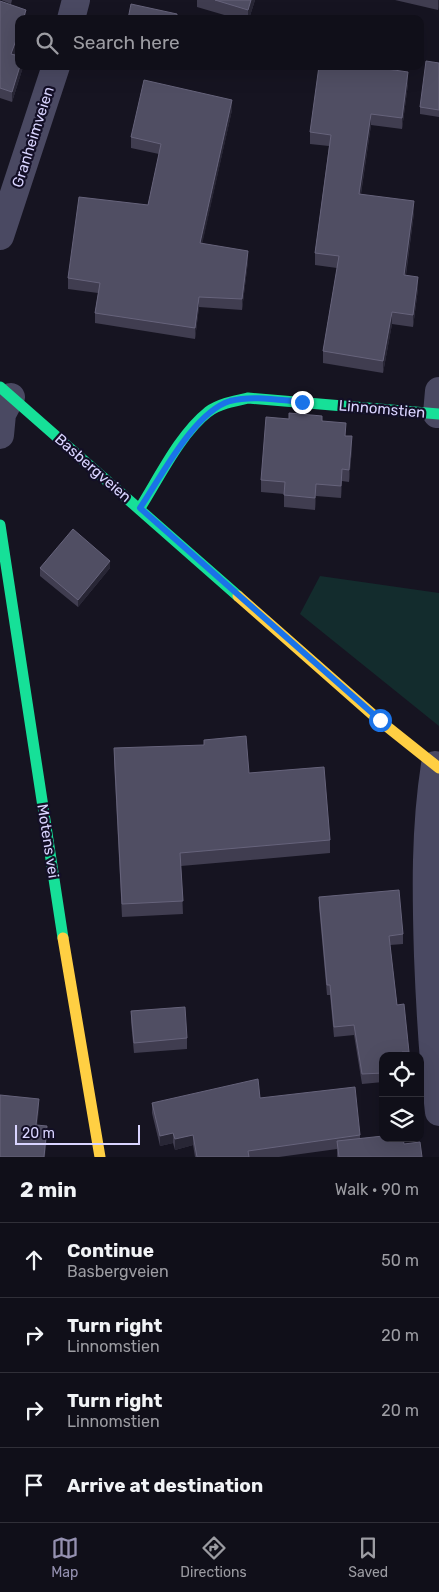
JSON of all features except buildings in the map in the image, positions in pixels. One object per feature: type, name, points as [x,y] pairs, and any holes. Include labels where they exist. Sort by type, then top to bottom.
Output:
[{"type":"street","points":[[72,15],[76,0]]},
{"type":"street","name":"Granheimveien","points":[[0,236],[55,70]]},
{"type":"street","points":[[0,435],[6,392]]},
{"type":"street","name":"Basbergveien","points":[[6,392],[373,714],[437,767],[429,803],[425,873],[432,1050],[439,1112]]},
{"type":"street","name":"Linnomstien","points":[[140,508],[194,426],[208,413],[229,401],[248,398],[438,406]]},
{"type":"street","name":"Motens vei","points":[[0,525],[60,918],[100,1157]]},
{"type":"green space","points":[[320,576],[439,593],[439,726],[300,614]]},
{"type":"traffic: fast","points":[[0,387],[238,596]]},
{"type":"traffic: fast","points":[[140,508],[188,432],[208,412],[227,403],[248,398],[439,414]]},
{"type":"traffic: fast","points":[[0,525],[63,938]]},
{"type":"traffic: slow","points":[[238,596],[380,721],[439,768]]},
{"type":"traffic: slow","points":[[63,938],[100,1157]]},
{"type":"route","points":[[302,402],[248,398],[229,401],[208,413],[194,426],[140,508],[380,720]]}]
